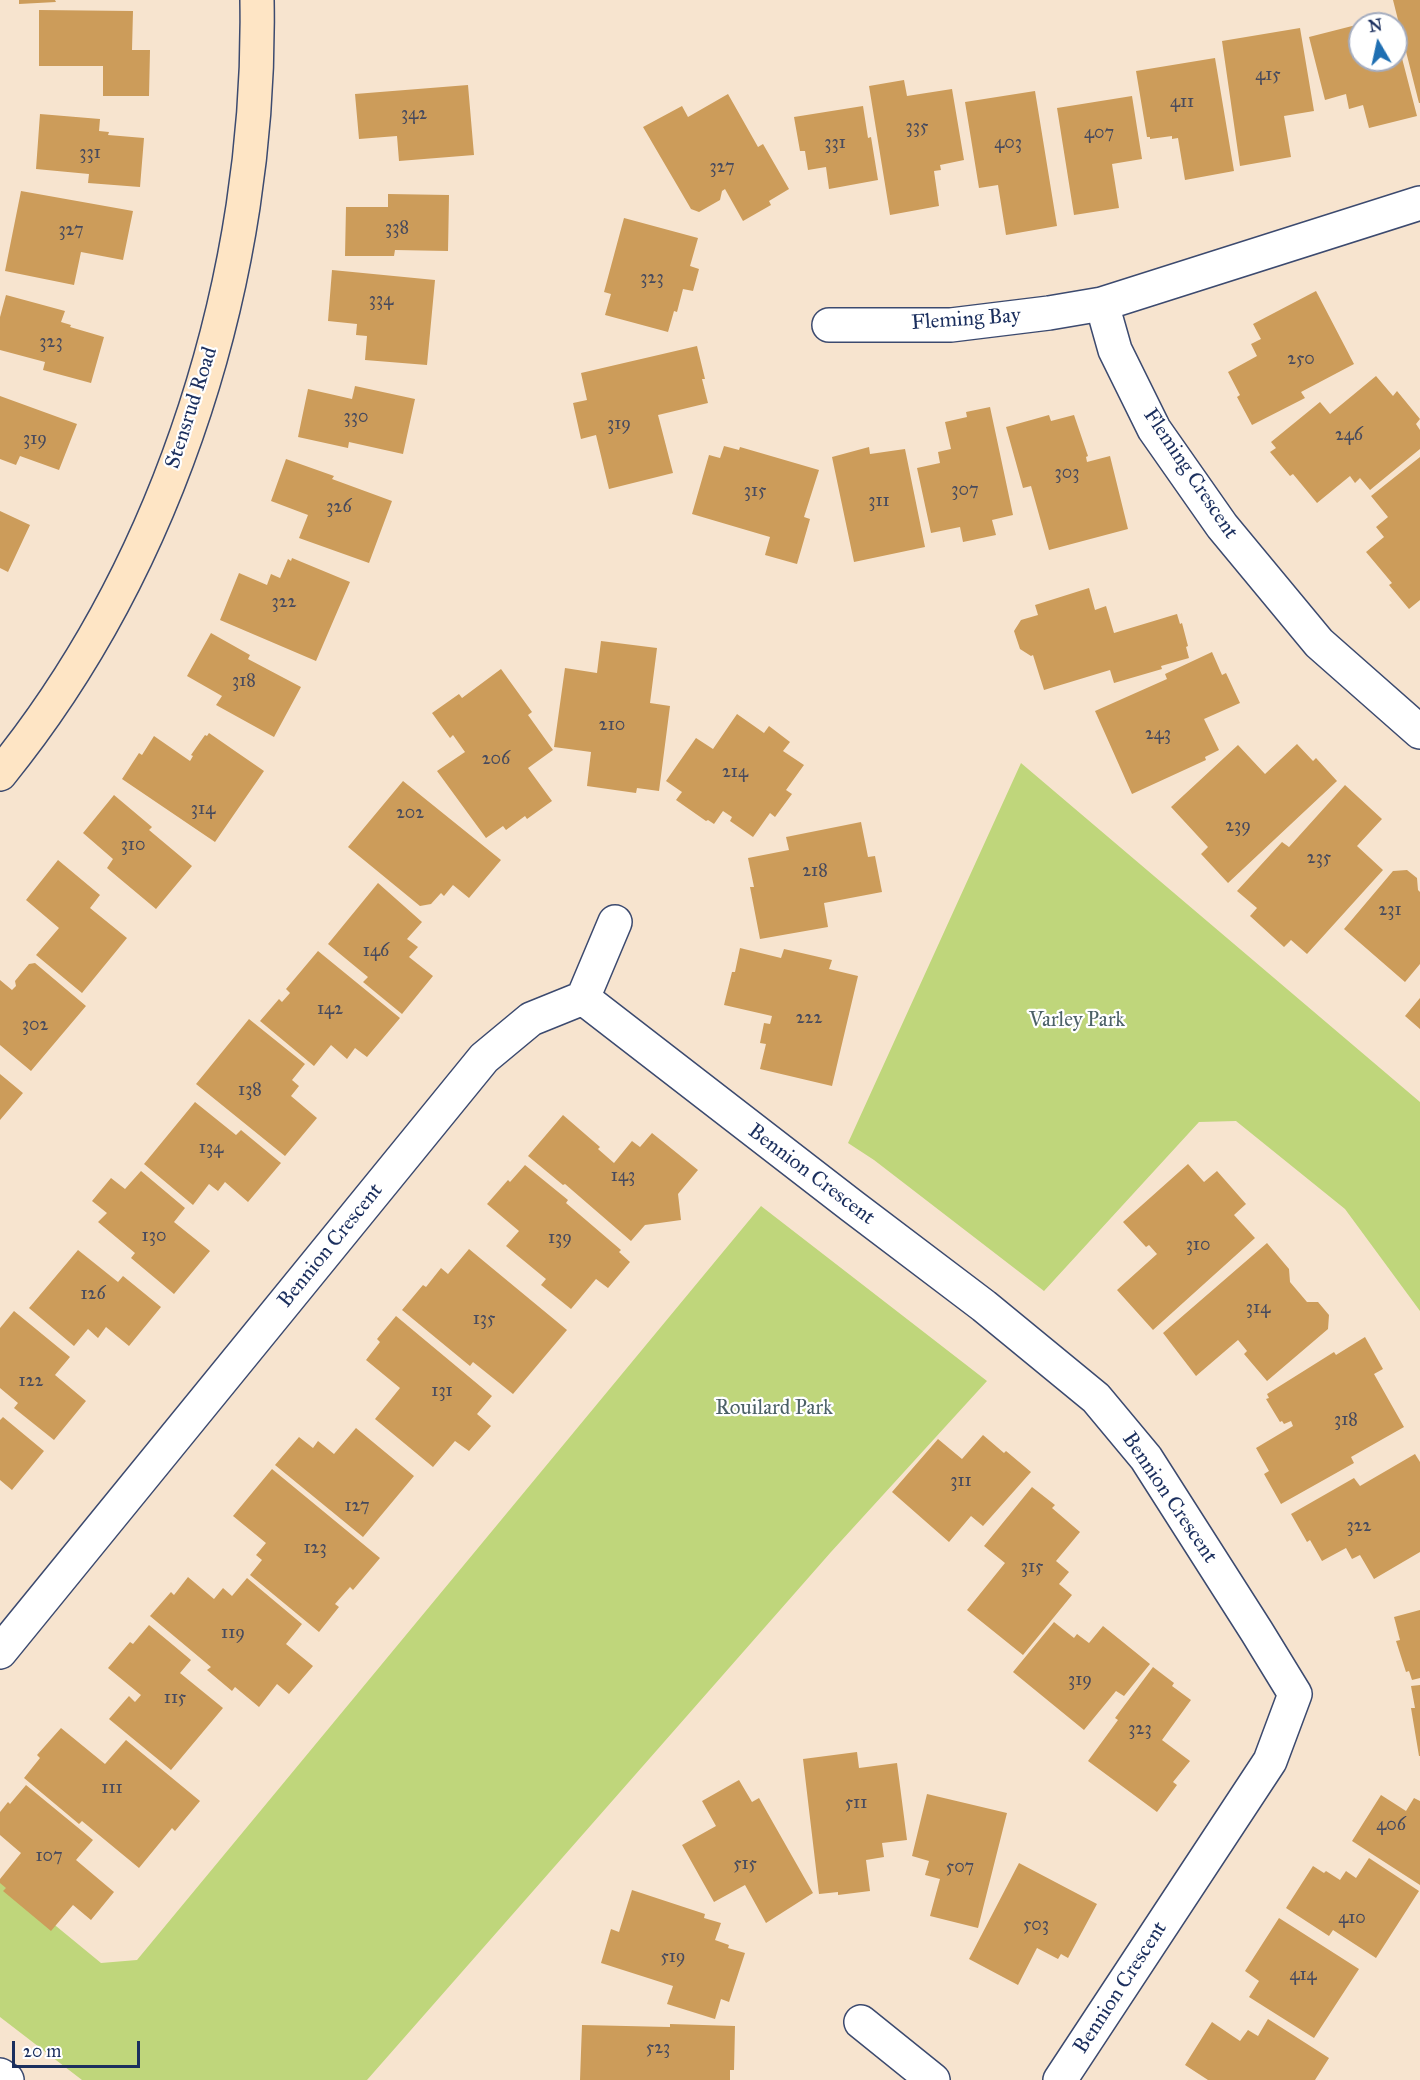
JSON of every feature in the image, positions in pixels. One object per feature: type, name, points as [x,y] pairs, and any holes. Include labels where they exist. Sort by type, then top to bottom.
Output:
[{"type":"street","name":"Stensrud Road","points":[[0,774],[44,717],[87,648],[126,577],[159,504],[188,429],[212,351],[231,273],[245,193],[254,113],[257,0]]},
{"type":"street","points":[[1102,304],[1420,203]]},
{"type":"street","name":"Fleming Bay","points":[[829,325],[951,325],[1102,304]]},
{"type":"street","name":"Fleming Crescent","points":[[1102,304],[1116,350],[1154,429],[1222,526],[1320,643],[1420,732]]},
{"type":"street","points":[[583,998],[615,922]]},
{"type":"street","name":"Bennion Crescent","points":[[0,1652],[484,1058],[531,1019],[583,998],[984,1306],[1096,1398],[1146,1458],[1294,1694],[1270,1761],[1060,2080]]},
{"type":"street","points":[[861,2022],[933,2080]]},
{"type":"street","points":[[0,2075],[7,2080]]},
{"type":"green space","name":"Varley Park","points":[[1021,763],[1420,1102],[1420,1311],[1345,1209],[1236,1121],[1199,1122],[1044,1291],[874,1160],[848,1143]]},
{"type":"green space","name":"Rouilard Park","points":[[761,1206],[987,1381],[831,1552],[367,2080],[82,2080],[0,2017],[0,1880],[101,1963],[137,1960]]},
{"type":"building","points":[[19,0],[55,0],[56,2],[19,4]]},
{"type":"building","points":[[1393,0],[1420,0],[1420,103],[1408,59],[1408,12],[1396,12]]},
{"type":"building","points":[[39,10],[133,11],[132,50],[150,50],[149,96],[103,96],[103,66],[39,66]]},
{"type":"building","points":[[1348,27],[1348,72],[1406,72],[1417,116],[1369,128],[1363,105],[1349,109],[1346,94],[1325,100],[1309,37]]},
{"type":"building","points":[[1300,28],[1314,111],[1284,116],[1291,157],[1240,166],[1222,41]]},
{"type":"building","points":[[1215,58],[1234,171],[1185,180],[1178,138],[1172,139],[1172,136],[1150,139],[1147,137],[1136,71]]},
{"type":"building","points":[[904,80],[907,96],[952,89],[964,160],[940,165],[941,170],[934,171],[939,206],[890,215],[869,86]]},
{"type":"building","points":[[468,85],[474,155],[399,161],[397,136],[359,139],[355,94]]},
{"type":"building","points":[[1035,91],[1057,226],[1006,235],[998,185],[979,188],[965,102]]},
{"type":"building","points":[[728,94],[758,147],[763,144],[789,189],[769,201],[771,205],[743,221],[725,189],[722,191],[720,200],[699,212],[691,209],[643,127],[682,106],[688,117]]},
{"type":"building","points":[[1132,96],[1142,159],[1112,164],[1119,208],[1074,215],[1057,108]]},
{"type":"building","points":[[863,106],[878,180],[829,189],[826,167],[808,170],[805,151],[800,151],[794,117]]},
{"type":"building","points":[[40,114],[100,119],[99,131],[109,132],[108,135],[144,138],[140,187],[88,183],[89,174],[36,169]]},
{"type":"building","points":[[21,191],[133,211],[123,260],[81,252],[74,285],[5,271]]},
{"type":"building","points":[[388,194],[449,195],[448,251],[395,250],[394,256],[345,256],[346,207],[388,207]]},
{"type":"building","points":[[624,218],[698,238],[690,266],[699,269],[693,291],[683,289],[677,312],[674,311],[668,332],[605,315],[611,294],[604,292]]},
{"type":"building","points":[[332,270],[435,280],[427,365],[365,360],[367,336],[356,335],[357,324],[328,321]]},
{"type":"building","points":[[1316,291],[1354,364],[1301,392],[1305,398],[1252,425],[1237,397],[1240,395],[1228,372],[1257,356],[1251,344],[1261,339],[1253,324]]},
{"type":"building","points":[[6,295],[65,311],[61,322],[104,337],[91,383],[43,370],[45,362],[0,350],[0,317]]},
{"type":"building","points":[[697,346],[708,403],[658,415],[673,473],[609,489],[596,435],[581,439],[573,403],[587,400],[581,373]]},
{"type":"building","points":[[1376,376],[1393,396],[1397,391],[1420,419],[1416,424],[1420,430],[1420,449],[1370,490],[1360,478],[1355,483],[1350,476],[1317,503],[1293,474],[1290,476],[1270,452],[1276,448],[1271,442],[1320,402],[1330,414]]},
{"type":"building","points":[[355,386],[415,399],[403,454],[349,442],[348,448],[298,437],[308,389],[352,399]]},
{"type":"building","points":[[0,396],[77,424],[59,470],[20,456],[16,465],[0,459]]},
{"type":"building","points":[[990,407],[1013,515],[992,520],[996,535],[963,542],[960,527],[931,533],[917,468],[940,463],[938,452],[951,449],[945,422],[967,417],[966,412]]},
{"type":"building","points":[[1049,415],[1051,421],[1074,415],[1088,456],[1086,457],[1087,462],[1110,456],[1128,529],[1049,550],[1031,486],[1023,488],[1006,427]]},
{"type":"building","points":[[724,446],[739,450],[740,447],[819,470],[804,517],[810,519],[797,564],[765,555],[770,537],[692,514],[709,455],[720,458]]},
{"type":"building","points":[[869,447],[870,454],[905,449],[925,547],[854,562],[832,457]]},
{"type":"building","points":[[1420,457],[1420,600],[1409,609],[1389,585],[1392,583],[1366,552],[1384,537],[1376,527],[1388,517],[1371,496]]},
{"type":"building","points":[[286,459],[334,476],[332,479],[392,501],[369,563],[299,538],[308,515],[271,501]]},
{"type":"building","points":[[0,511],[30,525],[8,572],[0,568]]},
{"type":"building","points":[[292,558],[350,582],[316,661],[220,620],[239,573],[267,585],[271,574],[280,578],[288,559],[291,561]]},
{"type":"building","points":[[1089,588],[1095,610],[1106,606],[1114,633],[1177,614],[1180,624],[1182,623],[1189,658],[1161,666],[1162,669],[1114,683],[1110,670],[1044,690],[1033,655],[1020,649],[1014,631],[1021,620],[1038,615],[1035,605]]},
{"type":"building","points":[[211,633],[250,655],[248,659],[301,687],[274,737],[216,705],[222,696],[187,676]]},
{"type":"building","points":[[601,641],[657,648],[650,703],[670,706],[659,791],[637,788],[636,793],[587,786],[591,752],[554,747],[565,668],[597,673]]},
{"type":"building","points":[[1212,652],[1222,675],[1226,673],[1240,703],[1204,719],[1219,750],[1205,757],[1206,760],[1132,794],[1095,711],[1167,679],[1165,674]]},
{"type":"building","points":[[501,669],[532,712],[528,715],[553,750],[528,768],[552,801],[527,819],[525,816],[506,830],[503,826],[486,838],[437,771],[465,752],[453,735],[450,738],[432,713],[459,694],[462,698]]},
{"type":"building","points":[[737,714],[764,733],[769,726],[790,742],[783,751],[804,765],[786,790],[792,794],[775,817],[770,813],[753,837],[730,821],[732,817],[723,811],[714,824],[706,821],[676,800],[682,792],[666,781],[696,738],[713,749]]},
{"type":"building","points":[[209,733],[264,771],[215,842],[122,779],[139,753],[142,755],[154,736],[190,761],[193,756],[191,755],[205,735]]},
{"type":"building","points":[[1297,744],[1313,761],[1316,758],[1337,781],[1228,883],[1201,854],[1208,847],[1171,807],[1238,745],[1265,774]]},
{"type":"building","points":[[403,781],[501,860],[469,898],[453,885],[444,896],[441,893],[431,904],[420,906],[348,847]]},
{"type":"building","points":[[1345,785],[1382,819],[1357,846],[1383,870],[1307,954],[1291,940],[1284,947],[1250,916],[1257,908],[1237,891],[1282,842],[1289,847]]},
{"type":"building","points":[[114,795],[152,827],[149,830],[192,866],[156,909],[107,868],[113,859],[83,833]]},
{"type":"building","points":[[861,822],[868,857],[875,856],[882,892],[824,903],[828,927],[760,939],[750,887],[754,887],[748,858],[789,850],[786,837]]},
{"type":"building","points":[[58,860],[100,895],[90,908],[127,938],[82,993],[36,955],[59,928],[26,900]]},
{"type":"building","points":[[1407,870],[1417,878],[1420,892],[1420,964],[1405,982],[1344,929],[1393,871]]},
{"type":"building","points":[[378,883],[422,922],[407,939],[418,947],[409,957],[433,976],[402,1014],[363,982],[368,977],[328,944]]},
{"type":"building","points":[[740,948],[781,958],[784,949],[832,960],[829,969],[858,976],[832,1086],[760,1069],[766,1044],[760,1043],[764,1023],[770,1024],[772,1016],[724,1005]]},
{"type":"building","points":[[318,951],[400,1018],[367,1057],[355,1048],[347,1059],[331,1045],[314,1066],[260,1021],[279,999],[282,1002],[290,993],[286,989]]},
{"type":"building","points":[[35,963],[86,1006],[31,1071],[0,1045],[0,980],[12,990],[16,986],[15,981],[29,964]]},
{"type":"building","points":[[1420,998],[1420,1029],[1405,1016]]},
{"type":"building","points":[[249,1019],[305,1064],[292,1080],[299,1086],[291,1096],[317,1118],[285,1156],[196,1084]]},
{"type":"building","points":[[0,1074],[23,1093],[0,1120]]},
{"type":"building","points":[[195,1102],[236,1135],[241,1130],[281,1163],[248,1202],[225,1182],[218,1191],[209,1184],[193,1205],[144,1164]]},
{"type":"building","points":[[563,1115],[600,1147],[598,1149],[614,1163],[632,1141],[640,1147],[652,1133],[698,1170],[678,1194],[681,1220],[645,1225],[631,1241],[565,1184],[563,1185],[528,1156]]},
{"type":"building","points":[[1188,1164],[1204,1182],[1217,1171],[1246,1204],[1234,1215],[1255,1238],[1153,1330],[1117,1290],[1157,1254],[1149,1245],[1146,1247],[1123,1222]]},
{"type":"building","points":[[525,1165],[568,1200],[566,1203],[621,1250],[619,1252],[630,1262],[608,1288],[596,1279],[571,1309],[541,1285],[546,1279],[506,1246],[519,1231],[487,1204]]},
{"type":"building","points":[[141,1171],[185,1208],[174,1222],[210,1251],[174,1294],[131,1258],[135,1253],[98,1222],[107,1213],[92,1201],[111,1178],[125,1189]]},
{"type":"building","points":[[1267,1243],[1289,1269],[1290,1282],[1307,1302],[1318,1302],[1329,1315],[1328,1329],[1267,1381],[1244,1354],[1247,1351],[1238,1340],[1196,1376],[1163,1333]]},
{"type":"building","points":[[469,1249],[567,1330],[513,1394],[473,1362],[470,1366],[402,1310],[423,1285],[426,1287],[441,1268],[448,1274]]},
{"type":"building","points":[[78,1250],[118,1282],[123,1276],[161,1307],[129,1346],[106,1327],[98,1338],[88,1329],[74,1346],[29,1308]]},
{"type":"building","points":[[14,1311],[70,1357],[55,1375],[86,1401],[54,1440],[14,1408],[18,1403],[0,1388],[0,1328]]},
{"type":"building","points":[[396,1316],[492,1396],[477,1414],[491,1426],[469,1451],[455,1441],[433,1467],[375,1419],[400,1388],[366,1360],[380,1342],[377,1339]]},
{"type":"building","points":[[1365,1337],[1383,1369],[1374,1374],[1404,1427],[1351,1457],[1354,1463],[1281,1504],[1264,1474],[1269,1471],[1256,1448],[1293,1426],[1291,1421],[1284,1424],[1280,1422],[1266,1399],[1269,1398],[1267,1394],[1334,1352],[1336,1355]]},
{"type":"building","points":[[3,1417],[44,1451],[12,1490],[0,1480],[0,1420]]},
{"type":"building","points":[[356,1428],[414,1476],[363,1537],[275,1465],[299,1437],[313,1448],[318,1441],[334,1454]]},
{"type":"building","points":[[983,1435],[1031,1472],[983,1526],[971,1516],[949,1542],[892,1492],[938,1439],[962,1459]]},
{"type":"building","points":[[1415,1454],[1420,1462],[1420,1552],[1374,1579],[1360,1555],[1352,1559],[1346,1548],[1322,1561],[1310,1540],[1307,1542],[1291,1514],[1354,1478],[1360,1486]]},
{"type":"building","points":[[272,1469],[380,1558],[353,1590],[350,1587],[335,1604],[339,1607],[319,1632],[250,1575],[262,1560],[256,1555],[266,1543],[233,1516]]},
{"type":"building","points":[[1032,1487],[1055,1505],[1052,1508],[1080,1532],[1056,1561],[1069,1572],[1059,1584],[1072,1595],[1023,1655],[967,1610],[1005,1563],[984,1546]]},
{"type":"building","points":[[188,1577],[214,1599],[223,1588],[232,1596],[247,1578],[302,1624],[286,1644],[313,1666],[289,1694],[277,1684],[259,1707],[235,1687],[232,1691],[207,1670],[211,1667],[150,1616],[171,1592],[174,1595]]},
{"type":"building","points":[[1420,1610],[1420,1678],[1412,1680],[1409,1671],[1406,1672],[1396,1641],[1400,1640],[1394,1617]]},
{"type":"building","points":[[1054,1622],[1074,1638],[1077,1634],[1089,1643],[1103,1626],[1150,1664],[1124,1696],[1116,1691],[1084,1730],[1013,1672]]},
{"type":"building","points":[[149,1625],[191,1660],[180,1673],[223,1708],[171,1770],[109,1719],[129,1696],[135,1702],[141,1695],[108,1668],[130,1642],[133,1644]]},
{"type":"building","points":[[1153,1667],[1174,1683],[1172,1686],[1191,1700],[1162,1740],[1190,1761],[1173,1782],[1177,1785],[1157,1812],[1088,1761],[1118,1720],[1115,1718]]},
{"type":"building","points":[[1420,1685],[1419,1756],[1411,1708],[1415,1708],[1411,1686]]},
{"type":"building","points":[[61,1728],[105,1764],[126,1740],[200,1801],[175,1831],[172,1828],[139,1868],[82,1821],[79,1824],[24,1778],[40,1758],[37,1755]]},
{"type":"building","points":[[857,1752],[859,1768],[897,1763],[907,1840],[882,1843],[884,1857],[866,1860],[870,1891],[838,1895],[838,1892],[819,1894],[803,1759]]},
{"type":"building","points":[[739,1780],[752,1802],[759,1798],[813,1893],[766,1923],[745,1885],[714,1902],[682,1845],[716,1826],[702,1801]]},
{"type":"building","points":[[26,1785],[93,1840],[76,1860],[114,1892],[91,1920],[73,1905],[51,1931],[3,1891],[6,1888],[0,1883],[0,1879],[21,1853],[0,1835],[0,1812]]},
{"type":"building","points":[[927,1794],[1007,1813],[978,1928],[930,1916],[940,1879],[925,1875],[929,1861],[912,1856]]},
{"type":"building","points":[[1381,1795],[1406,1811],[1414,1798],[1420,1801],[1420,1885],[1352,1841]]},
{"type":"building","points":[[1369,1858],[1419,1891],[1376,1958],[1333,1930],[1329,1936],[1286,1908],[1313,1866],[1340,1880],[1346,1871],[1356,1878]]},
{"type":"building","points":[[1019,1863],[1097,1904],[1068,1958],[1061,1954],[1058,1959],[1037,1948],[1018,1985],[969,1959]]},
{"type":"building","points":[[632,1890],[705,1914],[704,1918],[721,1923],[715,1940],[729,1945],[728,1948],[745,1953],[729,2002],[721,1999],[715,2019],[667,2004],[673,1986],[601,1963],[611,1929],[619,1932]]},
{"type":"building","points":[[1279,1918],[1359,1969],[1314,2038],[1249,1997],[1259,1981],[1245,1971]]},
{"type":"building","points":[[1268,2019],[1329,2058],[1315,2080],[1208,2080],[1185,2065],[1212,2022],[1240,2041],[1248,2030],[1258,2036]]},
{"type":"building","points":[[670,2024],[735,2026],[734,2070],[730,2070],[730,2080],[580,2080],[582,2025],[670,2027]]}]
